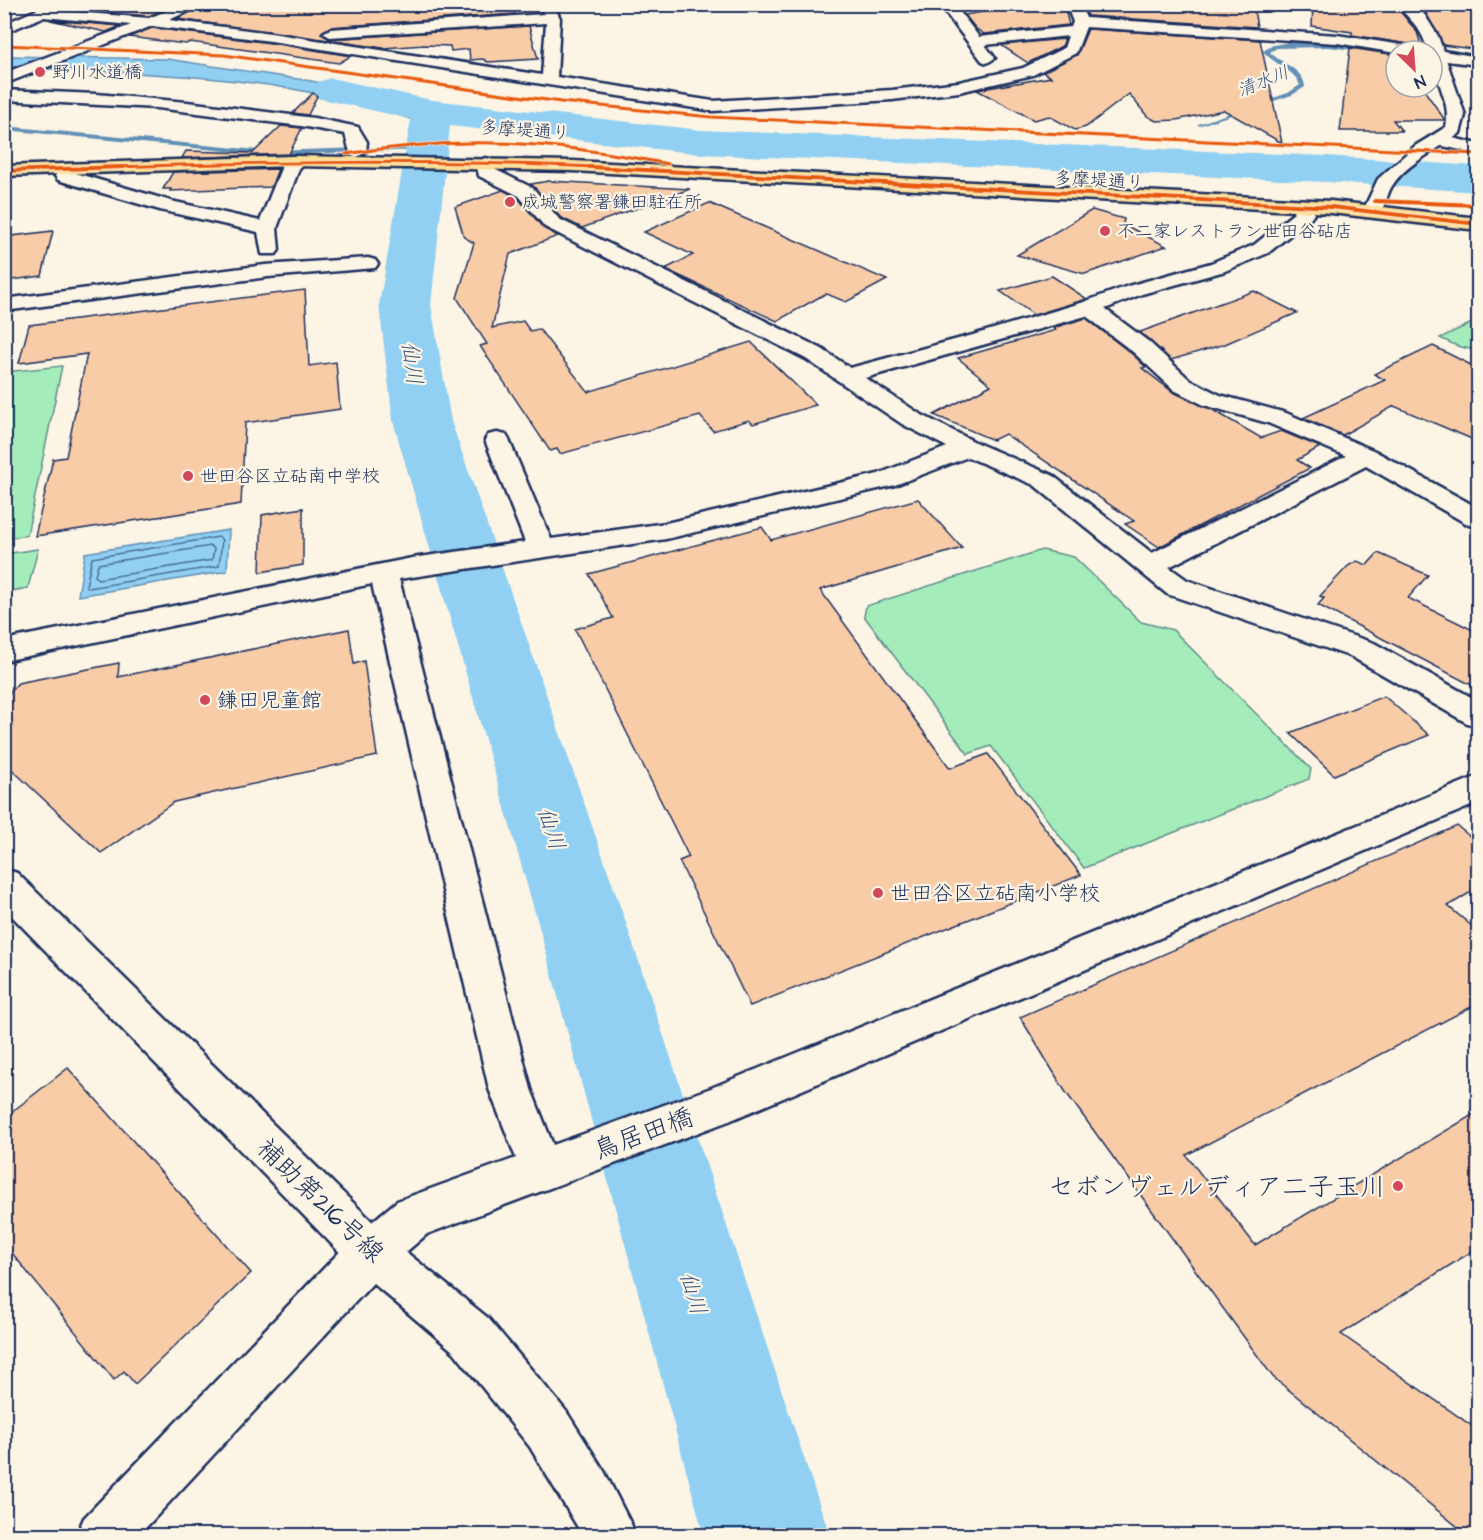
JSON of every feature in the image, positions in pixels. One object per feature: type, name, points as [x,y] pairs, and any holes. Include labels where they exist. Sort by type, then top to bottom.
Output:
[{"type":"main road","name":"多摩堤通り","points":[[293,162],[357,152],[465,141],[512,142],[609,152],[717,175]]},
{"type":"main road","name":"多摩堤通り","points":[[4,171],[399,160],[485,163],[1301,206],[1373,206],[1479,224]]},
{"type":"street","points":[[4,79],[196,4]]},
{"type":"street","points":[[946,4],[1002,79]]},
{"type":"street","points":[[4,29],[44,9],[271,37],[713,106],[892,95],[1002,79],[1028,72],[1071,50],[1080,26],[1073,4]]},
{"type":"street","points":[[1403,4],[1425,26],[1429,39]]},
{"type":"street","points":[[271,37],[550,11],[549,81]]},
{"type":"street","points":[[974,42],[1080,26],[1337,39],[1384,46]]},
{"type":"street","points":[[1444,56],[1479,61]]},
{"type":"street","points":[[1373,206],[1384,183],[1420,150],[1440,141],[1454,129],[1457,115],[1444,81]]},
{"type":"street","points":[[4,94],[76,96],[159,103],[311,123],[352,131],[358,142],[357,152]]},
{"type":"street","points":[[1440,141],[1479,150]]},
{"type":"street","points":[[265,271],[271,263],[267,228],[293,162]]},
{"type":"street","points":[[485,163],[485,172],[526,192],[552,222],[604,251],[814,354],[911,419],[968,448],[1043,480],[1177,587],[1363,650],[1479,715]]},
{"type":"street","points":[[68,169],[64,176],[167,206],[267,228]]},
{"type":"street","points":[[846,376],[1089,308],[1135,290],[1218,267],[1261,249],[1304,214],[1301,206]]},
{"type":"street","points":[[4,305],[257,274],[265,271],[368,264]]},
{"type":"street","points":[[1089,308],[1141,347],[1182,385],[1212,400],[1277,418],[1366,456],[1479,519]]},
{"type":"street","points":[[497,440],[542,548]]},
{"type":"street","points":[[4,651],[398,571],[513,552],[666,531],[886,480],[968,448]]},
{"type":"street","points":[[1150,565],[1366,456]]},
{"type":"street","points":[[398,571],[510,1089],[557,1164]]},
{"type":"street","name":"鳥居田橋","points":[[102,1536],[371,1252],[413,1217],[714,1107],[1479,789]]},
{"type":"street","name":"補助第216号線","points":[[4,884],[371,1252],[471,1335],[548,1429],[586,1489],[611,1536]]},
{"type":"green space","points":[[1478,320],[1478,351],[1457,346],[1440,338]]},
{"type":"green space","points":[[62,366],[27,535],[5,539],[5,372]]},
{"type":"green space","points":[[38,549],[28,588],[5,592],[5,554]]},
{"type":"green space","points":[[1042,550],[1074,557],[1141,622],[1173,630],[1311,769],[1309,779],[1084,868],[991,746],[968,754],[864,616],[866,606]]},
{"type":"water","points":[[4,56],[167,59],[452,106],[420,122],[354,103],[287,88],[182,76],[5,67]]},
{"type":"water","points":[[229,530],[227,571],[78,596],[85,553]]},
{"type":"building","points":[[56,4],[176,4],[149,16],[54,8]]},
{"type":"building","points":[[206,4],[342,4],[343,10],[412,4],[511,4],[515,14],[330,27],[321,34],[330,39],[529,26],[538,59],[488,62],[483,59],[470,60],[469,49],[451,51],[450,46],[383,48],[177,19]]},
{"type":"building","points":[[1030,4],[1050,4],[1065,9],[1069,25],[984,34],[976,29],[965,15]]},
{"type":"building","points":[[1185,4],[1253,4],[1257,27],[1088,16],[1085,9],[1192,10]]},
{"type":"building","points":[[1313,4],[1394,4],[1417,32],[1419,39],[1384,40],[1312,26]]},
{"type":"building","points":[[1416,4],[1479,11],[1479,50],[1444,45],[1444,39],[1440,39],[1426,13]]},
{"type":"building","points":[[50,20],[121,26],[106,32]]},
{"type":"building","points":[[152,28],[351,56],[339,63],[190,42],[186,44],[129,37]]},
{"type":"building","points":[[1088,29],[1260,40],[1282,143],[1224,110],[1176,120],[1156,121],[1147,116],[1129,94],[1086,127],[1075,130],[1049,116],[1034,120],[977,90],[1051,77],[1043,72],[1077,55]]},
{"type":"building","points":[[1065,39],[1062,46],[1028,63],[1001,45]]},
{"type":"building","points":[[1350,48],[1384,53],[1384,99],[1430,99],[1445,120],[1393,120],[1402,131],[1340,131]]},
{"type":"building","points":[[313,93],[317,96],[308,115],[293,113]]},
{"type":"building","points":[[281,126],[302,128],[289,154],[182,158],[186,151],[253,153]]},
{"type":"building","points":[[278,169],[271,187],[170,191],[171,189],[163,189],[173,172]]},
{"type":"building","points":[[549,181],[690,189],[582,228],[560,217],[531,184]]},
{"type":"building","points":[[503,190],[518,198],[543,228],[558,236],[510,254],[492,328],[523,321],[530,331],[539,329],[588,392],[751,342],[816,405],[753,424],[749,420],[713,431],[700,416],[560,454],[557,449],[550,451],[480,346],[487,344],[457,298],[474,243],[464,237],[455,207]]},
{"type":"building","points":[[709,203],[887,280],[846,302],[827,294],[823,295],[777,321],[665,269],[693,255],[644,232]]},
{"type":"building","points":[[1092,210],[1124,219],[1123,224],[1166,246],[1085,274],[1017,255]]},
{"type":"building","points":[[53,231],[42,276],[4,281],[4,237]]},
{"type":"building","points":[[1052,276],[1087,299],[1034,315],[1000,291]]},
{"type":"building","points":[[305,290],[309,366],[336,362],[340,409],[245,423],[241,504],[35,536],[53,459],[66,457],[87,354],[19,363],[29,325]]},
{"type":"building","points":[[1254,291],[1297,313],[1225,344],[1171,360],[1140,332]]},
{"type":"building","points":[[1086,318],[1132,354],[1146,367],[1142,368],[1173,392],[1213,410],[1261,438],[1281,431],[1320,447],[1297,460],[1310,468],[1159,547],[1125,524],[1134,521],[1005,434],[993,440],[934,415],[991,385],[958,358],[1056,330],[1053,328]]},
{"type":"building","points":[[1433,346],[1479,369],[1479,442],[1394,406],[1343,435],[1303,418],[1385,380],[1374,374]]},
{"type":"building","points":[[918,499],[962,548],[820,590],[950,768],[988,754],[1081,875],[750,1006],[679,861],[689,857],[575,629],[613,618],[589,574],[762,527],[771,540]]},
{"type":"building","points":[[303,508],[303,565],[260,572],[262,515]]},
{"type":"building","points":[[1378,553],[1428,575],[1408,598],[1479,633],[1479,689],[1318,605],[1324,598],[1320,596],[1348,566],[1357,561],[1367,565]]},
{"type":"building","points":[[349,629],[354,664],[364,661],[377,756],[174,802],[101,853],[4,762],[4,709],[8,694],[18,683],[119,663],[118,677]]},
{"type":"building","points":[[1384,696],[1429,735],[1334,775],[1290,733]]},
{"type":"building","name":"セボンヴェルディア二子玉川","points":[[1457,826],[1479,844],[1479,887],[1448,906],[1479,932],[1479,1003],[1186,1155],[1255,1245],[1479,1111],[1479,1247],[1341,1334],[1479,1431],[1479,1536],[1469,1536],[1273,1377],[1065,1091],[1020,1017]]},
{"type":"building","points":[[68,1068],[251,1273],[135,1384],[124,1371],[114,1380],[4,1243],[4,1118]]},
{"type":"waterway","name":"清水川","points":[[1200,125],[1290,94],[1303,86],[1297,75],[1266,51],[1275,46],[1328,45],[1384,52]]},
{"type":"waterway","points":[[331,90],[432,112]]},
{"type":"waterway","points":[[432,112],[701,142],[1327,169],[1478,179]]},
{"type":"waterway","name":"仙川","points":[[432,112],[405,305],[422,421],[582,923],[767,1536]]},
{"type":"waterway","points":[[4,128],[269,153],[427,148]]},
{"type":"cycle path","points":[[4,45],[224,55],[561,102],[711,117],[1478,154]]},
{"type":"cycle path","points":[[346,154],[430,143],[493,141],[533,143],[611,153],[668,164]]},
{"type":"cycle path","points":[[4,171],[293,161],[399,161],[573,166],[1331,207],[1478,224]]},
{"type":"cycle path","points":[[1375,201],[1478,205]]},
{"type":"place","name":"野川水道橋","points":[[40,72]]},
{"type":"place","name":"成城警察署鎌田駐在所","points":[[510,202]]},
{"type":"place","name":"不二家レストラン世田谷砧店","points":[[1105,231]]},
{"type":"place","name":"世田谷区立砧南中学校","points":[[188,476]]},
{"type":"place","name":"鎌田児童館","points":[[205,700]]},
{"type":"place","name":"世田谷区立砧南小学校","points":[[878,893]]},
{"type":"place","name":"セボンヴェルディア二子玉川","points":[[1398,1186]]}]
